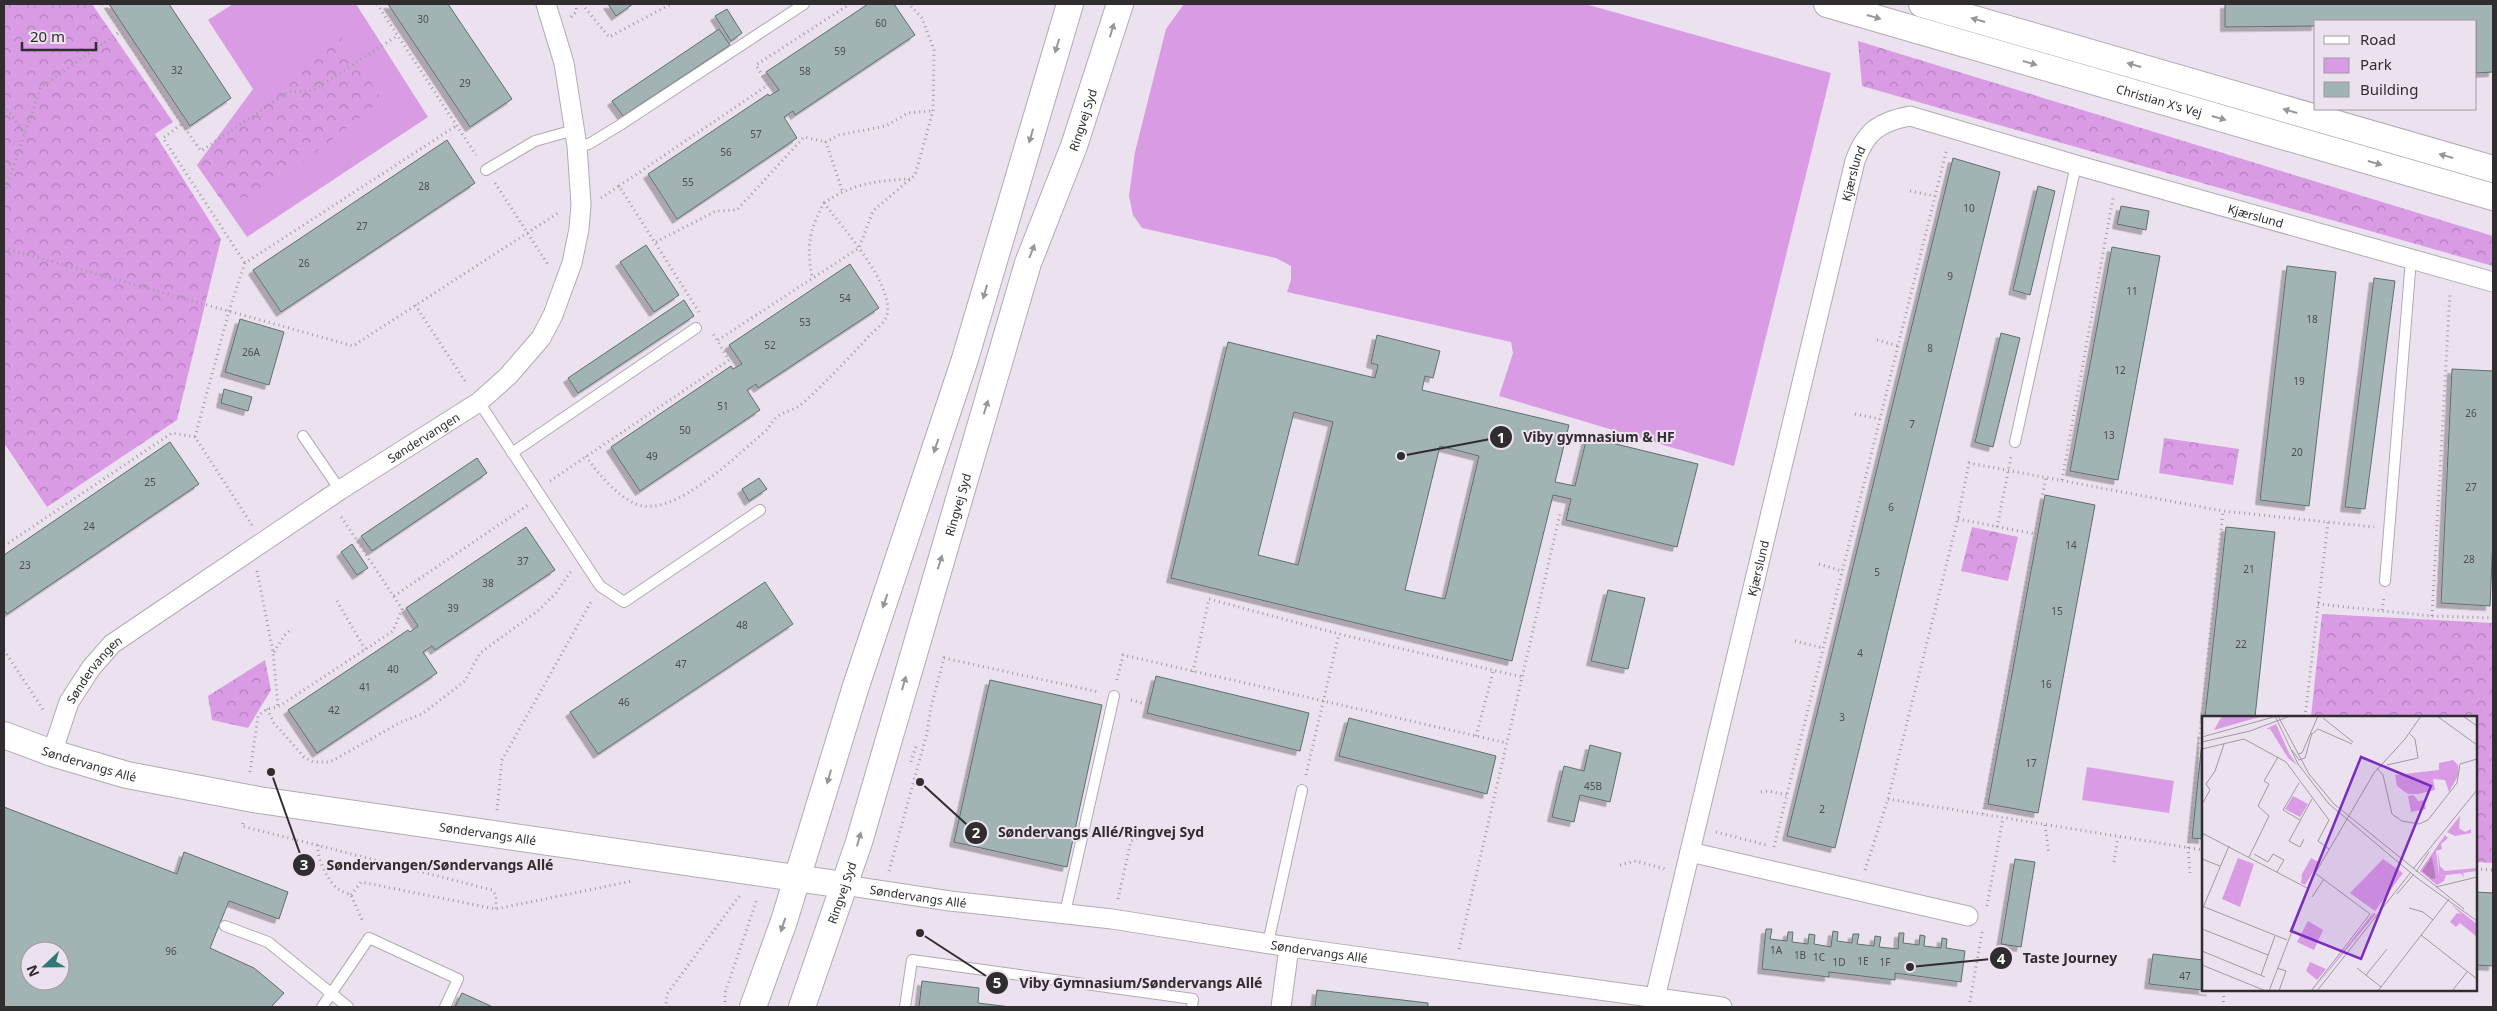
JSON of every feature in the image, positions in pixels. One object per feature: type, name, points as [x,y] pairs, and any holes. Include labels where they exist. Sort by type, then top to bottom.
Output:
[{"type":"main road","points":[[753,1007],[798,878],[856,686],[966,359],[1070,4]]},
{"type":"main road","name":"Ringvej Syd","points":[[802,1007],[844,885],[1028,263],[1074,146],[1120,4]]},
{"type":"main road","name":"Christian X's Vej","points":[[1827,4],[2493,197]]},
{"type":"main road","points":[[1922,4],[2493,169]]},
{"type":"main road","name":"Søndervangs Allé","points":[[4,736],[55,743],[127,775],[247,798],[495,836],[844,885]]},
{"type":"street","name":"Søndervangen","points":[[55,743],[69,702],[91,668],[112,644],[334,494],[479,402],[508,376],[541,338],[566,284],[579,229],[580,204],[575,138],[564,63],[546,4]]},
{"type":"street","name":"Kjærslund","points":[[1655,998],[1855,161],[1862,142],[1890,120],[1910,116],[2117,177],[2493,282]]},
{"type":"street","points":[[1690,852],[1968,916]]},
{"type":"street","name":"Søndervangs Allé","points":[[844,885],[1065,913],[1289,947],[1454,968],[1722,1007]]},
{"type":"street","points":[[1281,1007],[1289,947]]},
{"type":"lane","points":[[486,170],[535,140],[575,138],[589,144],[804,4]]},
{"type":"lane","points":[[2015,442],[2076,165]]},
{"type":"lane","points":[[2385,581],[2411,259]]},
{"type":"lane","points":[[512,453],[696,328]]},
{"type":"lane","points":[[479,402],[600,586],[624,602],[760,510]]},
{"type":"lane","points":[[303,436],[334,494]]},
{"type":"lane","points":[[1065,913],[1114,696]]},
{"type":"lane","points":[[1268,943],[1302,790]]},
{"type":"lane","points":[[225,926],[268,942],[348,1007]]},
{"type":"lane","points":[[322,1007],[332,995],[369,938],[458,979],[445,1007]]},
{"type":"lane","points":[[905,1007],[912,960],[1194,999],[1192,1007]]},
{"type":"path","points":[[103,4],[201,151],[288,92],[314,90],[397,36]]},
{"type":"path","points":[[377,4],[527,233],[554,278],[566,284]]},
{"type":"path","points":[[582,4],[609,37],[671,4]]},
{"type":"path","points":[[620,186],[768,85],[756,65],[850,4]]},
{"type":"path","points":[[718,340],[859,248],[873,211],[915,175],[933,111],[934,50],[922,18],[909,4]]},
{"type":"path","points":[[4,193],[41,87],[121,31]]},
{"type":"path","points":[[4,104],[25,134]]},
{"type":"path","points":[[656,242],[716,211],[737,210],[804,136],[826,142],[839,135],[886,126],[908,113],[933,111]]},
{"type":"path","points":[[182,124],[163,138],[245,263]]},
{"type":"path","points":[[278,707],[273,652],[258,546],[196,437],[229,311],[245,263],[456,126]]},
{"type":"path","points":[[1774,847],[1952,128]]},
{"type":"path","points":[[826,142],[842,190]]},
{"type":"path","points":[[2062,480],[2117,177]]},
{"type":"path","points":[[812,278],[808,253],[812,226],[824,203],[842,190],[878,181],[910,180]]},
{"type":"path","points":[[1910,191],[1935,196]]},
{"type":"path","points":[[586,456],[598,474],[636,504],[655,506],[685,496],[768,429],[774,417],[801,405],[847,360],[886,318],[887,300],[883,287],[859,248],[824,203]]},
{"type":"path","points":[[4,248],[353,346],[527,233],[567,208],[580,204]]},
{"type":"path","points":[[2432,616],[2451,270]]},
{"type":"path","points":[[415,305],[479,402]]},
{"type":"path","points":[[1877,340],[1898,346]]},
{"type":"path","points":[[1855,414],[1880,419]]},
{"type":"path","points":[[4,546],[172,434],[196,437]]},
{"type":"path","points":[[1856,868],[1865,871],[1888,799],[1958,519],[1968,462],[2223,511],[2390,529]]},
{"type":"path","points":[[1997,527],[2007,470]]},
{"type":"path","points":[[1983,814],[2046,477]]},
{"type":"path","points":[[250,766],[258,716],[267,709],[278,707],[393,631],[402,609],[334,494]]},
{"type":"path","points":[[394,596],[541,496]]},
{"type":"path","points":[[2190,873],[2188,849],[2223,511]]},
{"type":"path","points":[[1454,968],[1560,514]]},
{"type":"path","points":[[1958,519],[2035,534]]},
{"type":"path","points":[[2305,716],[2328,522]]},
{"type":"path","points":[[267,709],[274,723],[304,757],[313,762],[330,762],[401,722],[422,714],[466,681],[480,653],[540,610],[556,593],[581,557]]},
{"type":"path","points":[[1819,564],[1842,571]]},
{"type":"path","points":[[495,836],[502,760],[600,586]]},
{"type":"path","points":[[1193,672],[1210,599],[1339,634],[1493,672],[1522,677]]},
{"type":"path","points":[[337,601],[365,649]]},
{"type":"path","points":[[2318,604],[2432,616],[2493,618]]},
{"type":"path","points":[[273,652],[292,628]]},
{"type":"path","points":[[1302,790],[1339,634]]},
{"type":"path","points":[[1796,641],[1823,648]]},
{"type":"path","points":[[4,650],[55,743]]},
{"type":"path","points":[[884,891],[927,732],[931,707],[944,658],[1114,696],[1123,655],[1507,743]]},
{"type":"path","points":[[1476,736],[1493,672]]},
{"type":"path","points":[[1761,792],[1768,791],[1787,795]]},
{"type":"path","points":[[247,798],[242,826],[492,890],[496,896],[496,908]]},
{"type":"path","points":[[1888,799],[2202,850]]},
{"type":"path","points":[[2045,825],[2049,854]]},
{"type":"path","points":[[1696,827],[1783,849]]},
{"type":"path","points":[[1119,896],[1131,841],[1142,835]]},
{"type":"path","points":[[2114,862],[2118,837]]},
{"type":"path","points":[[318,845],[317,851],[330,880],[337,889],[351,895],[369,938]]},
{"type":"path","points":[[351,895],[361,882],[496,908],[625,884],[637,878],[641,856]]},
{"type":"path","points":[[1620,865],[1636,861],[1685,874]]},
{"type":"path","points":[[2477,869],[2493,870]]},
{"type":"path","points":[[669,1007],[666,999],[668,994],[757,872]]},
{"type":"path","points":[[2224,991],[2224,1007]]},
{"type":"green space","points":[[4,4],[92,4],[173,122],[155,134],[221,239],[177,420],[47,507],[4,443]]},
{"type":"green space","points":[[233,4],[356,4],[428,117],[247,237],[197,165],[253,89],[208,20]]},
{"type":"green space","points":[[1184,4],[1585,4],[1831,73],[1734,466],[1499,396],[1513,353],[1511,342],[1287,292],[1291,280],[1291,266],[1276,258],[1142,228],[1133,215],[1129,196],[1135,152],[1166,29]]},
{"type":"green space","points":[[342,37],[382,100],[258,198],[219,197],[197,165]]},
{"type":"green space","points":[[1858,41],[2493,236],[2493,266],[1862,86]]},
{"type":"green space","points":[[2164,438],[2239,449],[2233,485],[2159,473]]},
{"type":"green space","points":[[1972,527],[2018,537],[2008,581],[1961,571]]},
{"type":"green space","points":[[2322,614],[2493,623],[2493,863],[2477,862],[2477,716],[2311,716]]},
{"type":"green space","points":[[265,660],[271,690],[248,728],[212,720],[208,696]]},
{"type":"green space","points":[[2087,767],[2174,781],[2169,813],[2082,800]]},
{"type":"building","points":[[109,4],[169,4],[231,98],[190,126]]},
{"type":"building","points":[[388,4],[448,4],[512,99],[470,127]]},
{"type":"building","points":[[608,4],[633,4],[616,16]]},
{"type":"building","points":[[868,4],[894,4],[915,35],[795,115],[793,111],[784,117],[797,138],[677,219],[648,174],[768,94],[769,96],[779,90],[766,72]]},
{"type":"building","points":[[2225,4],[2493,4],[2493,72],[2477,73],[2477,20],[2314,20],[2314,26],[2225,27]]},
{"type":"building","points":[[727,9],[742,33],[731,41],[715,16]]},
{"type":"building","points":[[719,29],[730,45],[623,116],[612,101]]},
{"type":"building","points":[[447,140],[475,183],[281,312],[253,270]]},
{"type":"building","points":[[1953,158],[2000,172],[1835,848],[1787,836]]},
{"type":"building","points":[[2038,186],[2055,191],[2030,295],[2013,290]]},
{"type":"building","points":[[2121,206],[2149,211],[2146,230],[2117,224]]},
{"type":"building","points":[[646,245],[679,295],[654,312],[620,262]]},
{"type":"building","points":[[2112,247],[2160,256],[2118,480],[2070,471]]},
{"type":"building","points":[[850,264],[879,308],[758,388],[756,384],[747,390],[760,410],[640,491],[611,447],[731,366],[733,369],[742,364],[729,345]]},
{"type":"building","points":[[2287,266],[2336,272],[2309,506],[2260,500]]},
{"type":"building","points":[[2374,278],[2395,281],[2365,509],[2345,507]]},
{"type":"building","points":[[684,300],[694,316],[578,393],[568,378]]},
{"type":"building","points":[[240,319],[284,332],[269,385],[225,372]]},
{"type":"building","points":[[2001,333],[2020,338],[1993,447],[1975,442]]},
{"type":"building","points":[[1377,335],[1440,351],[1433,378],[1425,376],[1422,390],[1569,425],[1555,482],[1575,486],[1587,437],[1698,464],[1677,547],[1566,520],[1571,499],[1553,495],[1512,661],[1171,578],[1228,342],[1375,378],[1378,365],[1371,363]],"holes":[[[1294,412],[1333,422],[1298,565],[1258,555]],[[1440,446],[1479,456],[1445,599],[1405,590]]]},
{"type":"building","points":[[2452,369],[2493,371],[2493,538],[2490,606],[2441,603]]},
{"type":"building","points":[[224,389],[252,397],[248,411],[221,403]]},
{"type":"building","points":[[170,442],[199,484],[7,614],[4,610],[4,555]]},
{"type":"building","points":[[477,458],[487,473],[372,551],[361,536]]},
{"type":"building","points":[[759,478],[767,489],[749,501],[742,489]]},
{"type":"building","points":[[2045,495],[2095,505],[2038,813],[1988,804]]},
{"type":"building","points":[[526,527],[555,570],[435,650],[432,646],[423,652],[437,673],[317,753],[288,710],[408,630],[410,632],[418,626],[406,608]]},
{"type":"building","points":[[2226,527],[2275,532],[2255,716],[2205,716]]},
{"type":"building","points":[[352,544],[368,568],[357,575],[341,552]]},
{"type":"building","points":[[765,582],[793,624],[598,754],[570,712]]},
{"type":"building","points":[[1608,590],[1645,598],[1628,669],[1591,661]]},
{"type":"building","points":[[1156,676],[1309,713],[1300,751],[1147,713]]},
{"type":"building","points":[[990,680],[1102,705],[1067,867],[954,842]]},
{"type":"building","points":[[1349,718],[1496,756],[1487,794],[1339,756]]},
{"type":"building","points":[[2202,742],[2202,839],[2192,838]]},
{"type":"building","points":[[1590,745],[1621,753],[1610,802],[1580,795],[1574,822],[1552,817],[1564,766],[1584,771]]},
{"type":"building","points":[[4,807],[177,874],[184,852],[288,892],[279,919],[229,901],[210,948],[254,968],[284,993],[271,1007],[4,1007]]},
{"type":"building","points":[[2015,859],[2035,862],[2021,947],[2001,944]]},
{"type":"building","points":[[2477,892],[2493,893],[2493,966],[2477,965]]},
{"type":"building","points":[[1766,929],[1772,929],[1770,939],[1787,941],[1788,932],[1793,932],[1792,942],[1808,944],[1809,934],[1815,935],[1814,944],[1831,947],[1833,931],[1838,932],[1837,941],[1852,943],[1853,934],[1859,934],[1857,944],[1874,946],[1875,936],[1881,937],[1879,947],[1898,949],[1899,933],[1904,933],[1903,943],[1919,945],[1920,935],[1925,936],[1924,946],[1941,948],[1942,938],[1947,939],[1946,948],[1965,951],[1961,982],[1895,973],[1895,980],[1829,972],[1829,977],[1762,969]]},
{"type":"building","points":[[2153,954],[2202,960],[2202,990],[2149,984]]},
{"type":"building","points":[[922,981],[979,988],[978,1003],[1011,1007],[919,1007]]},
{"type":"building","points":[[1317,990],[1428,1003],[1428,1007],[1315,1007]]},
{"type":"building","points":[[462,993],[493,1007],[455,1007]]},
{"type":"place","name":"Viby gymnasium & HF","points":[[1401,456]]},
{"type":"place","name":"Søndervangen/Søndervangs Allé","points":[[271,772]]},
{"type":"place","name":"Søndervangs Allé/Ringvej Syd","points":[[920,782]]},
{"type":"place","name":"Viby Gymnasium/Søndervangs Allé","points":[[920,933]]},
{"type":"place","name":"Taste Journey","points":[[1910,967]]}]
